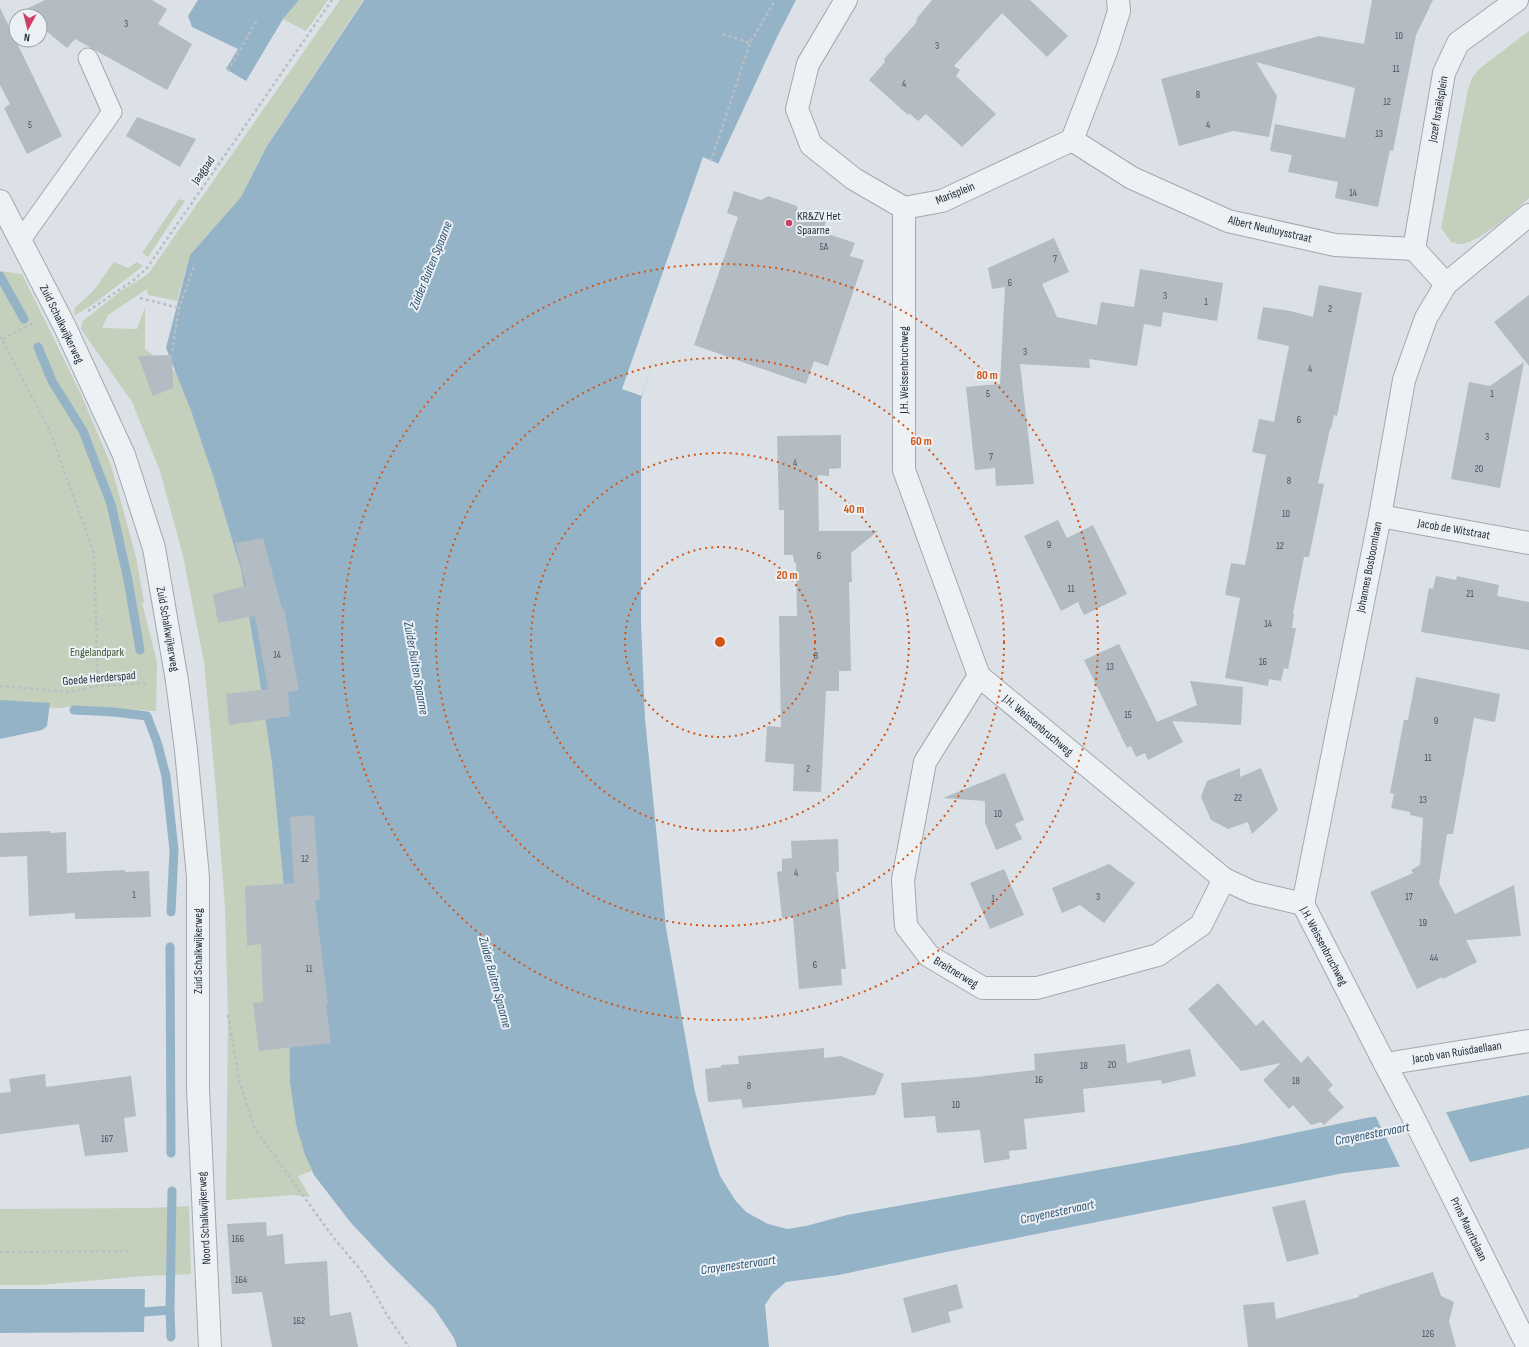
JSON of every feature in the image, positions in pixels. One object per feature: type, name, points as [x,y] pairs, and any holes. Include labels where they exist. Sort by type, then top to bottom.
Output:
[{"type":"street","points":[[846,0],[808,64],[797,109],[811,145],[854,179],[904,208]]},
{"type":"street","points":[[1072,140],[1107,49],[1119,11],[1118,0]]},
{"type":"street","name":"Jozef Israëlsplein","points":[[1414,249],[1444,73],[1458,43],[1517,0]]},
{"type":"street","name":"Marisplein","points":[[904,208],[942,201],[1072,140]]},
{"type":"street","name":"Albert Neuhuysstraat","points":[[1072,140],[1132,178],[1228,221],[1335,245],[1414,249]]},
{"type":"street","name":"Zuid Schalkwijkerweg","points":[[0,201],[65,327],[124,455],[154,548],[177,681],[186,750],[198,878],[198,1089]]},
{"type":"street","name":"J.H. Weissenbruchweg","points":[[904,208],[904,470],[979,676],[1224,880],[1252,892],[1303,904],[1410,1111]]},
{"type":"street","points":[[1414,249],[1446,284],[1529,216]]},
{"type":"street","name":"Johannes Bosboomlaan","points":[[1303,904],[1380,516],[1404,380],[1426,318],[1446,284]]},
{"type":"street","name":"Jacob de Witstraat","points":[[1380,516],[1529,543]]},
{"type":"street","name":"Breitnerweg","points":[[979,676],[925,762],[903,880],[906,926],[928,956],[983,988],[1037,988],[1158,955],[1201,925],[1224,880]]},
{"type":"street","name":"Jacob van Ruisdaellaan","points":[[1385,1064],[1529,1041]]},
{"type":"street","name":"Noord Schalkwijkerweg","points":[[198,1089],[210,1347]]},
{"type":"street","name":"Prins Mauritslaan","points":[[1410,1111],[1528,1347]]},
{"type":"lane","points":[[20,240],[112,112],[88,58]]},
{"type":"path","name":"Jaagpad","points":[[65,327],[134,280],[147,268],[332,0]]},
{"type":"path","points":[[711,161],[750,43],[775,0]]},
{"type":"path","points":[[228,71],[257,20]]},
{"type":"path","points":[[723,34],[750,43]]},
{"type":"path","points":[[172,351],[179,308],[195,264]]},
{"type":"path","points":[[140,298],[179,308]]},
{"type":"path","points":[[0,336],[49,429],[94,553],[98,686]]},
{"type":"path","name":"Goede Herderspad","points":[[0,686],[69,692],[98,686],[177,681]]},
{"type":"path","points":[[227,1010],[239,1080],[255,1129],[333,1237],[364,1274],[387,1315],[409,1347]]},
{"type":"path","points":[[0,1252],[131,1251]]},
{"type":"green space","points":[[299,0],[328,0],[306,31],[283,19]]},
{"type":"green space","points":[[340,0],[363,0],[267,146],[241,197],[190,255],[177,301],[148,295],[147,289],[108,315],[102,328],[137,329],[145,307],[145,349],[177,373],[214,479],[241,570],[272,764],[283,878],[289,994],[305,1155],[312,1171],[298,1176],[310,1197],[293,1195],[226,1200],[228,1018],[225,908],[204,662],[183,556],[160,471],[132,402],[81,329],[83,321],[118,293],[148,274]]},
{"type":"green space","points":[[1529,31],[1529,198],[1496,226],[1476,239],[1468,243],[1460,244],[1451,242],[1441,228],[1468,89],[1472,78],[1479,69]]},
{"type":"green space","points":[[179,199],[185,201],[148,257],[142,253]]},
{"type":"green space","points":[[114,262],[128,268],[137,262],[143,266],[95,303],[74,316],[75,308],[94,290]]},
{"type":"green space","name":"Engelandpark","points":[[0,271],[22,274],[80,392],[111,465],[136,557],[144,602],[142,603],[157,662],[156,711],[73,706],[60,708],[0,705]]},
{"type":"green space","points":[[189,1206],[191,1274],[144,1276],[39,1285],[0,1285],[0,1209],[148,1208]]},
{"type":"water","points":[[198,0],[299,0],[283,19],[246,81],[226,69],[238,49],[192,27],[188,16]]},
{"type":"water","points":[[364,0],[796,0],[777,37],[719,162],[641,400],[641,622],[645,719],[666,928],[695,1092],[710,1146],[720,1176],[735,1200],[746,1212],[768,1224],[787,1229],[806,1226],[847,1215],[1237,1145],[1371,1117],[1447,1112],[1529,1095],[1529,1148],[1470,1162],[1395,1167],[1344,1173],[941,1253],[839,1275],[786,1282],[773,1293],[765,1305],[769,1347],[457,1347],[454,1338],[434,1308],[351,1223],[314,1175],[305,1155],[296,1124],[290,1082],[289,994],[283,878],[272,764],[241,570],[214,479],[190,408],[166,348],[190,255],[241,197],[267,146]]},
{"type":"water","points":[[0,700],[50,703],[47,726],[42,730],[0,739]]},
{"type":"water","points":[[0,1289],[145,1289],[144,1332],[0,1333]]},
{"type":"pier","points":[[703,157],[719,164],[642,396],[622,389]]},
{"type":"pier","points":[[1445,1110],[1471,1164],[1401,1169],[1375,1115]]},
{"type":"building","points":[[45,0],[152,0],[167,9],[158,24],[192,44],[167,90],[75,39],[67,48],[48,33],[48,8],[28,8]]},
{"type":"building","points":[[932,0],[1030,0],[1068,36],[1047,57],[1002,13],[954,66],[960,70],[956,76],[996,114],[962,147],[926,114],[918,121],[909,113],[908,115],[869,80],[885,62],[884,59],[916,23],[917,18]]},
{"type":"building","points":[[1372,0],[1433,0],[1416,35],[1393,151],[1390,150],[1378,207],[1335,198],[1338,182],[1288,172],[1292,155],[1270,151],[1275,124],[1345,138],[1355,88],[1256,62],[1277,96],[1269,137],[1233,131],[1179,146],[1161,79],[1319,36],[1364,44]]},
{"type":"building","points":[[0,8],[8,25],[8,48],[19,48],[62,136],[27,154],[4,108],[10,104],[0,85]]},
{"type":"building","points":[[137,117],[196,139],[180,167],[126,136]]},
{"type":"building","points":[[734,191],[761,200],[768,196],[797,206],[798,212],[826,222],[822,232],[855,243],[850,256],[864,260],[828,366],[814,361],[806,384],[694,345],[738,217],[727,213]]},
{"type":"building","points":[[1054,238],[1069,272],[1042,284],[1057,317],[1097,325],[1101,302],[1134,307],[1140,269],[1223,283],[1217,321],[1163,312],[1161,327],[1144,324],[1137,366],[1089,359],[1090,368],[1020,364],[1034,484],[996,486],[995,468],[975,470],[966,387],[1000,384],[1005,287],[992,289],[988,268]]},
{"type":"building","points":[[1319,285],[1362,293],[1337,416],[1334,415],[1330,429],[1318,483],[1324,484],[1309,557],[1304,557],[1293,613],[1292,628],[1296,628],[1288,669],[1284,668],[1281,681],[1269,679],[1268,686],[1225,678],[1240,598],[1225,595],[1231,563],[1245,565],[1266,455],[1252,452],[1259,419],[1274,422],[1289,346],[1257,339],[1263,307],[1290,311],[1313,317]]},
{"type":"building","points":[[1529,295],[1529,366],[1494,322]]},
{"type":"building","points":[[172,355],[173,388],[153,396],[138,356]]},
{"type":"building","points":[[1524,362],[1500,488],[1451,479],[1469,382],[1490,386]]},
{"type":"building","points":[[841,435],[841,468],[829,469],[829,476],[818,475],[819,531],[878,531],[851,553],[852,582],[849,582],[851,671],[839,671],[839,691],[826,691],[821,792],[793,791],[794,764],[765,762],[767,726],[781,727],[779,616],[797,616],[796,563],[794,562],[793,555],[784,555],[784,510],[779,510],[777,436]]},
{"type":"building","points":[[1058,520],[1067,538],[1093,525],[1127,594],[1084,615],[1078,602],[1061,611],[1024,536]]},
{"type":"building","points":[[263,538],[282,609],[284,609],[299,690],[288,692],[290,716],[229,725],[226,694],[268,689],[255,616],[218,623],[213,594],[246,586],[235,543]]},
{"type":"building","points":[[1436,576],[1456,580],[1457,576],[1499,585],[1497,596],[1529,602],[1529,650],[1421,632],[1429,588],[1433,589]]},
{"type":"building","points":[[1119,644],[1157,722],[1197,705],[1190,681],[1243,687],[1241,725],[1172,721],[1183,742],[1148,760],[1145,753],[1136,757],[1131,746],[1127,748],[1084,660]]},
{"type":"building","points":[[1416,677],[1500,694],[1495,722],[1474,718],[1453,834],[1447,834],[1439,883],[1455,914],[1514,885],[1521,936],[1466,940],[1477,962],[1443,979],[1442,977],[1417,989],[1370,892],[1413,873],[1411,870],[1420,865],[1423,818],[1410,815],[1410,812],[1391,808],[1394,794],[1390,793],[1404,720],[1408,720]]},
{"type":"building","points":[[1240,768],[1240,777],[1261,768],[1278,810],[1252,834],[1248,822],[1228,829],[1211,820],[1201,797],[1207,781]]},
{"type":"building","points":[[1005,773],[1024,820],[1015,824],[1022,839],[996,850],[985,823],[985,801],[943,798]]},
{"type":"building","points":[[314,815],[320,899],[315,900],[328,1004],[326,1005],[331,1043],[259,1051],[253,1003],[263,1002],[261,944],[247,946],[245,886],[294,883],[290,817]]},
{"type":"building","points":[[50,831],[50,833],[66,832],[67,873],[125,870],[125,872],[149,871],[151,917],[75,919],[75,913],[29,916],[27,856],[0,857],[0,833]]},
{"type":"building","points":[[838,839],[839,872],[836,872],[846,969],[841,969],[842,985],[799,989],[793,917],[782,918],[777,872],[782,871],[782,859],[792,858],[791,841]]},
{"type":"building","points":[[1109,864],[1135,883],[1104,923],[1080,905],[1062,913],[1052,888]]},
{"type":"building","points":[[1004,869],[1024,915],[990,929],[970,883]]},
{"type":"building","points":[[1218,983],[1256,1026],[1263,1020],[1301,1063],[1308,1056],[1333,1085],[1328,1090],[1344,1107],[1324,1125],[1321,1122],[1311,1125],[1293,1105],[1289,1109],[1263,1080],[1281,1063],[1241,1071],[1188,1009]]},
{"type":"building","points":[[1125,1044],[1127,1063],[1190,1049],[1196,1076],[1162,1084],[1161,1080],[1083,1089],[1085,1112],[1024,1119],[1027,1149],[1009,1151],[1010,1159],[984,1163],[980,1130],[937,1133],[935,1116],[904,1118],[901,1083],[976,1077],[1035,1070],[1034,1054]]},
{"type":"building","points":[[824,1048],[824,1058],[841,1056],[884,1074],[875,1095],[743,1108],[741,1099],[708,1102],[705,1069],[721,1067],[721,1065],[739,1064],[738,1056]]},
{"type":"building","points":[[45,1074],[46,1087],[131,1076],[136,1116],[124,1118],[128,1152],[85,1156],[79,1124],[0,1134],[0,1093],[11,1092],[9,1079]]},
{"type":"building","points":[[1305,1200],[1319,1254],[1287,1262],[1272,1207]]},
{"type":"building","points":[[266,1222],[267,1236],[283,1234],[285,1264],[327,1261],[330,1316],[351,1312],[358,1347],[272,1347],[262,1292],[232,1294],[227,1224]]},
{"type":"building","points":[[1433,1272],[1441,1296],[1454,1302],[1449,1321],[1456,1347],[1248,1347],[1243,1305],[1274,1302],[1276,1319],[1359,1297],[1359,1295]]},
{"type":"building","points":[[957,1284],[963,1308],[948,1312],[951,1322],[912,1333],[903,1298]]},
{"type":"waterway","points":[[0,276],[24,319]]},
{"type":"waterway","points":[[38,347],[52,381],[83,431],[111,504],[128,580],[140,650]]},
{"type":"waterway","points":[[74,710],[114,712],[147,716],[157,742],[166,776],[174,850],[171,912]]},
{"type":"waterway","points":[[170,947],[171,1153]]},
{"type":"waterway","points":[[170,1310],[172,1191]]},
{"type":"waterway","points":[[144,1312],[170,1310],[171,1337]]},
{"type":"place","name":"KR&ZV Het Spaarne","points":[[789,223]]},
{"type":"water label","name":"Zuider Buiten Spaarne","points":[[430,265]]},
{"type":"water label","name":"Zuider Buiten Spaarne","points":[[417,668]]},
{"type":"water label","name":"Zuider Buiten Spaarne","points":[[496,982]]},
{"type":"water label","name":"Crayenestervaart","points":[[1372,1133]]},
{"type":"water label","name":"Crayenestervaart","points":[[1057,1211]]},
{"type":"water label","name":"Crayenestervaart","points":[[738,1264]]}]
